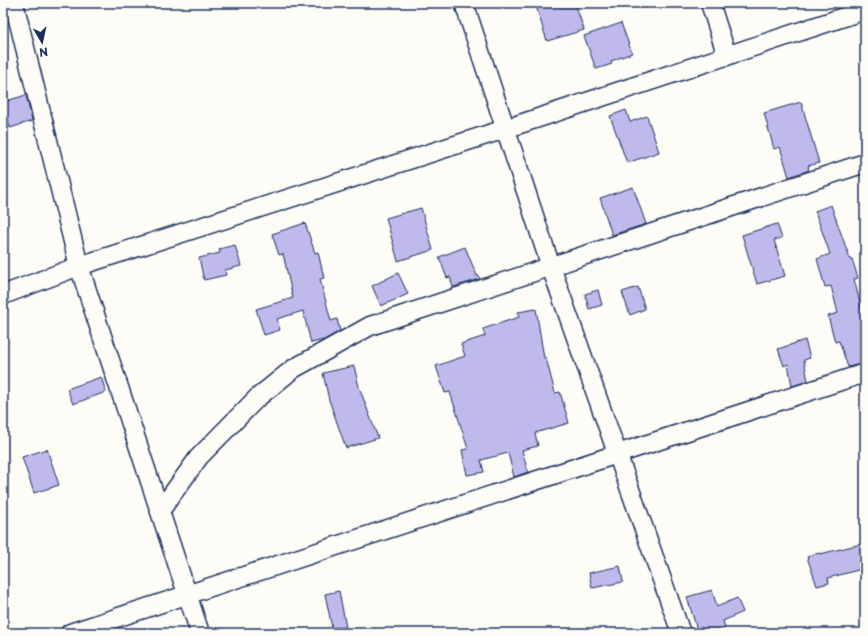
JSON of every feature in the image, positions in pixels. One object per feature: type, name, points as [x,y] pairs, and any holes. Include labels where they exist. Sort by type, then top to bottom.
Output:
[{"type":"street","points":[[14,3],[79,266],[200,633]]},
{"type":"street","points":[[464,3],[551,267],[681,633]]},
{"type":"street","points":[[710,3],[727,56]]},
{"type":"street","points":[[3,295],[79,266],[505,129],[865,10]]},
{"type":"street","points":[[160,512],[199,456],[257,398],[293,369],[370,326],[865,163]]},
{"type":"street","points":[[70,633],[865,373]]},
{"type":"building","points":[[535,3],[575,3],[584,30],[547,41]]},
{"type":"building","points":[[621,23],[632,53],[611,61],[612,64],[596,69],[584,36]]},
{"type":"building","points":[[26,95],[32,121],[10,128],[3,102]]},
{"type":"building","points":[[801,102],[819,163],[808,166],[809,170],[789,177],[780,147],[774,149],[764,113]]},
{"type":"building","points":[[626,110],[630,122],[647,116],[659,152],[627,163],[610,116]]},
{"type":"building","points":[[633,187],[646,224],[612,235],[600,198]]},
{"type":"building","points":[[831,205],[858,278],[854,279],[865,323],[865,363],[848,367],[839,341],[835,342],[828,316],[838,313],[831,286],[825,287],[817,259],[830,254],[815,211]]},
{"type":"building","points":[[421,208],[433,250],[398,261],[386,218]]},
{"type":"building","points":[[305,223],[315,253],[318,252],[324,278],[320,279],[331,321],[337,319],[340,331],[324,340],[311,343],[303,311],[277,319],[280,330],[264,335],[256,309],[293,298],[283,254],[279,255],[272,234]]},
{"type":"building","points":[[777,224],[782,238],[774,240],[785,276],[757,284],[742,235]]},
{"type":"building","points":[[235,245],[241,266],[225,270],[226,275],[204,280],[199,258],[220,253],[219,249]]},
{"type":"building","points":[[465,247],[477,276],[478,275],[480,279],[453,287],[450,277],[447,278],[439,257]]},
{"type":"building","points":[[398,273],[408,294],[381,306],[372,286]]},
{"type":"building","points":[[638,287],[645,309],[630,315],[622,292]]},
{"type":"building","points":[[598,290],[602,305],[589,309],[585,294]]},
{"type":"building","points":[[536,309],[544,358],[546,358],[555,393],[560,392],[569,423],[535,433],[538,446],[522,450],[528,472],[514,477],[508,453],[481,460],[484,472],[467,475],[462,450],[468,449],[450,392],[445,393],[436,366],[465,356],[461,344],[485,336],[483,329],[519,317],[518,312]]},
{"type":"building","points":[[805,340],[810,358],[804,360],[808,381],[792,386],[788,364],[784,366],[778,349]]},
{"type":"building","points":[[354,366],[359,387],[378,438],[346,448],[329,400],[323,373]]},
{"type":"building","points":[[101,377],[106,392],[73,404],[67,389]]},
{"type":"building","points":[[47,449],[59,485],[34,493],[22,457]]},
{"type":"building","points":[[865,543],[865,567],[828,578],[829,583],[817,586],[807,557]]},
{"type":"building","points":[[620,566],[623,582],[592,588],[589,573]]},
{"type":"building","points":[[712,590],[717,607],[737,598],[743,612],[723,621],[725,628],[708,633],[698,633],[687,597]]},
{"type":"building","points":[[339,591],[346,627],[332,628],[325,594]]}]
